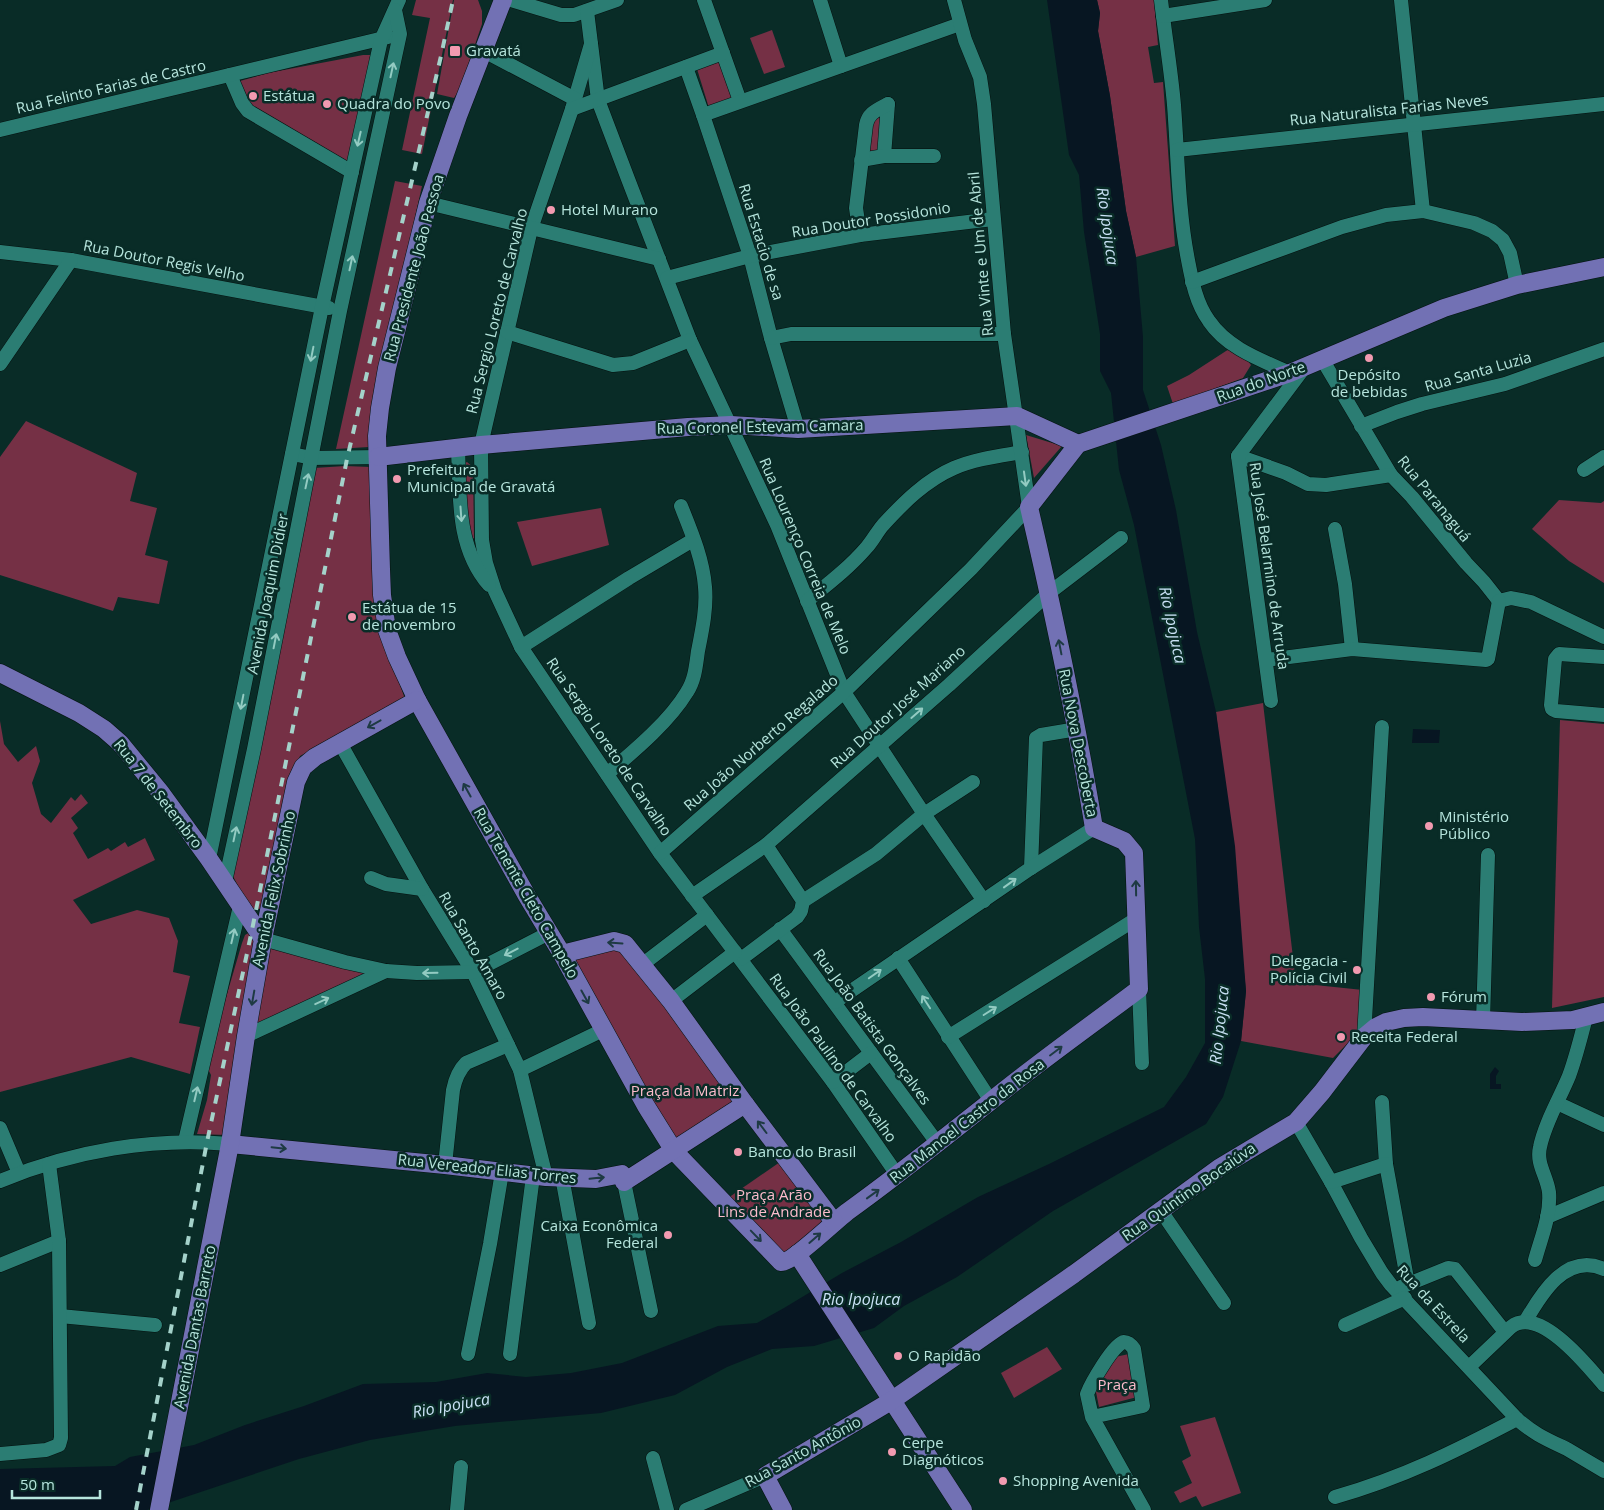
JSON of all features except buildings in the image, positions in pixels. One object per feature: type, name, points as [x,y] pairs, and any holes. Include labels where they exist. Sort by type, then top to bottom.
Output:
[{"type":"main road","name":"Rua Presidente João Pessoa","points":[[378,458],[377,424],[382,394],[428,203],[458,116],[503,0]]},
{"type":"main road","name":"Rua do Norte","points":[[1078,444],[1297,370],[1444,308],[1517,285],[1604,268]]},
{"type":"main road","name":"Rua Coronel Estevam Camara","points":[[378,458],[481,445],[688,427],[731,425],[798,429],[1017,416],[1078,444]]},
{"type":"main road","points":[[1029,507],[1078,444]]},
{"type":"main road","name":"Rua Tenente Cleto Campelo","points":[[378,458],[382,595],[387,630],[417,700],[562,954],[646,1106],[674,1151],[780,1261],[801,1260]]},
{"type":"main road","name":"Rua Nova Descoberta","points":[[1029,507],[1077,729],[1094,828],[1124,841],[1134,853],[1139,989]]},
{"type":"main road","name":"Rua 7 de Setembro","points":[[0,673],[79,713],[114,737],[130,754],[210,859],[263,939]]},
{"type":"main road","name":"Avenida Felix Sobrinho","points":[[230,1144],[263,939],[299,774],[315,757],[417,700]]},
{"type":"main road","points":[[562,954],[606,942],[620,941],[625,944],[671,1001],[745,1104],[834,1222]]},
{"type":"main road","name":"Rua Manoel Castro da Rosa","points":[[801,1260],[834,1222],[898,1176],[991,1101],[1139,989]]},
{"type":"main road","name":"Rua Quintino Bocaiúva","points":[[891,1401],[1074,1274],[1219,1168],[1296,1122],[1322,1092],[1364,1037],[1376,1027],[1386,1022],[1404,1018],[1423,1017],[1522,1022],[1556,1021],[1572,1020],[1604,1012]]},
{"type":"main road","points":[[624,1182],[745,1104]]},
{"type":"main road","name":"Rua Vereador Elias Torres","points":[[230,1144],[547,1177],[596,1178],[622,1174],[624,1182]]},
{"type":"main road","name":"Avenida Dantas Barreto","points":[[159,1509],[230,1144]]},
{"type":"main road","points":[[801,1260],[963,1510]]},
{"type":"main road","name":"Rua Santo Antônio","points":[[765,1476],[891,1401]]},
{"type":"main road","points":[[765,1476],[783,1510]]},
{"type":"street","points":[[510,0],[561,15],[574,15],[617,0]]},
{"type":"street","points":[[704,0],[740,101]]},
{"type":"street","points":[[820,0],[841,66]]},
{"type":"street","name":"Rua Vinte e Um de Abril","points":[[954,0],[960,24],[980,77],[984,104],[1004,334],[1029,507]]},
{"type":"street","points":[[1161,0],[1172,85],[1181,228],[1192,282],[1198,301],[1208,320],[1222,336],[1248,354],[1297,370]]},
{"type":"street","points":[[1163,16],[1265,0]]},
{"type":"street","points":[[1401,0],[1423,211]]},
{"type":"street","points":[[397,5],[400,34]]},
{"type":"street","name":"Avenida Joaquim Didier","points":[[210,859],[322,307],[381,40],[397,5]]},
{"type":"street","name":"Rua Lourenço Correia de Melo","points":[[587,11],[598,100],[690,340],[777,525],[844,692],[984,901]]},
{"type":"street","points":[[703,115],[960,24]]},
{"type":"street","name":"Rua Felinto Farias de Castro","points":[[0,130],[400,34]]},
{"type":"street","name":"Avenida Joaquim Didier","points":[[225,882],[254,749],[340,311],[400,34]]},
{"type":"street","name":"Rua Sergio Loreto de Carvalho","points":[[591,44],[574,104],[531,229],[481,445],[482,540],[486,563],[495,591],[521,647],[660,853],[707,915]]},
{"type":"street","points":[[484,51],[574,104],[598,100],[723,53]]},
{"type":"street","name":"Rua Estacio de sa","points":[[686,67],[750,256],[771,338],[798,429]]},
{"type":"street","points":[[230,75],[242,103],[248,111],[352,172]]},
{"type":"street","points":[[860,235],[856,208],[868,118],[888,104],[884,156]]},
{"type":"street","name":"Rua Naturalista Farias Neves","points":[[1177,150],[1604,104]]},
{"type":"street","points":[[366,110],[383,112]]},
{"type":"street","points":[[861,160],[884,156],[934,156]]},
{"type":"street","points":[[428,203],[660,259]]},
{"type":"street","points":[[345,204],[362,209]]},
{"type":"street","points":[[1192,282],[1342,227],[1386,214],[1423,211],[1474,223],[1492,231],[1503,240],[1510,253],[1517,285]]},
{"type":"street","name":"Rua Doutor Possidonio","points":[[667,278],[750,256],[860,235],[993,219]]},
{"type":"street","name":"Rua Doutor Regis Velho","points":[[0,252],[71,260],[340,311]]},
{"type":"street","points":[[0,364],[7,345],[71,260]]},
{"type":"street","points":[[507,332],[613,366],[633,363],[690,340]]},
{"type":"street","points":[[771,338],[791,334],[1004,334]]},
{"type":"street","name":"Rua Santa Luzia","points":[[1361,426],[1422,404],[1506,384],[1604,349]]},
{"type":"street","name":"Rua Paranaguá","points":[[1322,359],[1391,475],[1412,497],[1498,601]]},
{"type":"street","name":"Rua José Belarmino de Arruda","points":[[1271,700],[1238,456],[1297,370]]},
{"type":"street","name":"Rua Sergio Loreto de Carvalho","points":[[458,448],[461,518],[464,537],[476,567],[495,591]]},
{"type":"street","points":[[807,601],[840,575],[868,546],[884,524],[932,481],[970,462],[1022,452]]},
{"type":"street","points":[[292,454],[312,458],[378,458]]},
{"type":"street","points":[[1238,456],[1286,472],[1308,484],[1335,484],[1391,475]]},
{"type":"street","points":[[1584,470],[1604,457]]},
{"type":"street","points":[[607,774],[642,743],[679,703],[692,682],[700,642],[705,586],[694,540],[681,506]]},
{"type":"street","name":"Rua João Norberto Regalado","points":[[660,853],[844,692],[971,569],[1029,507]]},
{"type":"street","points":[[1335,529],[1345,584],[1352,649]]},
{"type":"street","name":"Rua Doutor José Mariano","points":[[692,896],[766,846],[1049,593],[1121,538]]},
{"type":"street","points":[[521,647],[629,578],[694,540]]},
{"type":"street","points":[[268,572],[288,576]]},
{"type":"street","points":[[1266,660],[1352,649],[1486,660],[1488,659],[1498,601],[1511,598],[1531,602],[1604,637]]},
{"type":"street","points":[[1604,656],[1559,654],[1555,658],[1551,704],[1552,710],[1556,711],[1604,716]]},
{"type":"street","points":[[249,666],[269,671]]},
{"type":"street","points":[[1364,1037],[1382,727]]},
{"type":"street","points":[[1031,868],[1035,742],[1037,736],[1077,729]]},
{"type":"street","name":"Rua Santo Amaro","points":[[340,743],[422,889],[473,972],[520,1070],[547,1177],[589,1323]]},
{"type":"street","points":[[234,745],[254,749]]},
{"type":"street","points":[[802,901],[876,854],[924,814],[973,782]]},
{"type":"street","points":[[835,1002],[1031,868],[1094,828]]},
{"type":"street","points":[[671,1001],[780,929],[797,917],[801,911],[802,901],[766,846]]},
{"type":"street","points":[[1483,1021],[1488,855]]},
{"type":"street","points":[[371,878],[386,884],[422,889]]},
{"type":"street","points":[[185,1141],[240,906]]},
{"type":"street","points":[[643,964],[707,915]]},
{"type":"street","name":"Rua João Paulino de Carvalho","points":[[707,915],[833,1082],[898,1176]]},
{"type":"street","points":[[948,1037],[1136,919]]},
{"type":"street","name":"Rua João Batista Gonçalves","points":[[780,929],[938,1144]]},
{"type":"street","points":[[263,939],[345,962],[386,971],[417,974],[473,972],[549,933]]},
{"type":"street","points":[[898,958],[991,1101]]},
{"type":"street","points":[[246,1036],[386,971]]},
{"type":"street","points":[[1139,989],[1142,1063]]},
{"type":"street","points":[[1535,1260],[1547,1217],[1549,1192],[1538,1154],[1544,1133],[1574,1062],[1586,1017]]},
{"type":"street","points":[[520,1070],[603,1030]]},
{"type":"street","points":[[445,1165],[453,1090],[461,1068],[466,1063],[508,1046]]},
{"type":"street","points":[[833,1082],[871,1053]]},
{"type":"street","points":[[1382,1102],[1386,1164],[1403,1290]]},
{"type":"street","points":[[1557,1103],[1604,1125]]},
{"type":"street","name":"Rua da Estrela","points":[[1296,1122],[1331,1182],[1360,1238],[1382,1273],[1403,1290],[1469,1367],[1517,1418],[1538,1436],[1565,1448],[1604,1471]]},
{"type":"street","points":[[0,1128],[19,1173]]},
{"type":"street","points":[[0,1181],[19,1173],[102,1150],[185,1141],[230,1144]]},
{"type":"street","points":[[0,1454],[46,1450],[59,1445],[62,1428],[59,1241],[49,1164]]},
{"type":"street","points":[[1331,1182],[1386,1164]]},
{"type":"street","points":[[468,1354],[502,1172]]},
{"type":"street","points":[[510,1354],[547,1177]]},
{"type":"street","points":[[624,1182],[651,1311]]},
{"type":"street","points":[[1547,1217],[1604,1193]]},
{"type":"street","points":[[1161,1211],[1224,1303]]},
{"type":"street","points":[[0,1265],[59,1241]]},
{"type":"street","points":[[1526,1322],[1540,1295],[1561,1274],[1584,1265],[1604,1269]]},
{"type":"street","points":[[1345,1325],[1403,1290],[1448,1268],[1455,1270],[1504,1332]]},
{"type":"street","points":[[60,1316],[155,1325]]},
{"type":"street","points":[[1469,1367],[1504,1332],[1517,1322],[1526,1322],[1542,1327],[1568,1346],[1604,1385]]},
{"type":"street","points":[[1092,1417],[1144,1406],[1134,1349],[1130,1344],[1125,1342],[1118,1344],[1087,1394],[1092,1417],[1144,1510]]},
{"type":"street","points":[[1335,1497],[1392,1479],[1455,1451],[1517,1418]]},
{"type":"street","points":[[653,1458],[667,1510]]},
{"type":"street","points":[[457,1510],[461,1467]]},
{"type":"street","name":"Rua Santo Antônio","points":[[686,1510],[765,1476]]},
{"type":"green space","points":[[416,0],[453,0],[422,154],[402,150],[430,18],[412,15]]},
{"type":"green space","points":[[454,0],[478,0],[482,11],[482,24],[460,89],[454,98],[437,94]]},
{"type":"green space","points":[[1097,0],[1154,0],[1158,45],[1148,47],[1154,83],[1163,82],[1175,246],[1136,257],[1126,211],[1110,96],[1098,31],[1100,13]]},
{"type":"green space","points":[[772,30],[785,67],[764,74],[750,38]]},
{"type":"green space","points":[[370,55],[372,58],[350,162],[346,162],[256,111],[238,87],[240,81],[268,73]]},
{"type":"green space","points":[[722,60],[735,97],[709,108],[697,69]]},
{"type":"green space","points":[[872,117],[884,118],[879,153],[866,153]]},
{"type":"green space","points":[[395,181],[422,186],[369,423],[369,447],[336,449]]},
{"type":"green space","points":[[1234,347],[1241,352],[1251,365],[1243,378],[1173,404],[1167,386],[1189,375]]},
{"type":"green space","points":[[26,421],[137,473],[130,501],[157,508],[145,555],[168,561],[159,604],[118,597],[113,611],[0,575],[0,457]]},
{"type":"green space","points":[[1026,435],[1062,446],[1034,478]]},
{"type":"green space","points":[[467,462],[473,467],[474,538],[470,541],[463,464]]},
{"type":"green space","points":[[371,467],[381,632],[405,699],[300,756],[295,769],[267,905],[260,909],[249,908],[231,872],[314,468]]},
{"type":"green space","points":[[1559,500],[1601,503],[1604,501],[1604,583],[1569,561],[1532,529]]},
{"type":"green space","points":[[601,508],[609,545],[532,566],[517,522]]},
{"type":"green space","points":[[1263,703],[1296,983],[1363,990],[1358,1033],[1333,1058],[1241,1041],[1246,991],[1216,712]]},
{"type":"green space","points":[[1560,720],[1604,724],[1604,997],[1552,1008]]},
{"type":"green space","points":[[0,721],[4,744],[18,762],[36,746],[40,761],[32,783],[41,814],[51,823],[71,797],[75,801],[81,794],[88,803],[71,818],[78,828],[73,833],[88,859],[108,848],[111,851],[125,842],[128,847],[145,838],[155,860],[73,900],[91,924],[137,910],[169,918],[178,941],[173,972],[190,976],[179,1023],[200,1027],[190,1074],[131,1057],[0,1092]]},
{"type":"green space","points":[[250,932],[255,936],[226,1135],[197,1134],[207,1100],[211,1075],[207,1067],[242,943],[245,935]]},
{"type":"green space","points":[[269,946],[372,972],[255,1027]]},
{"type":"green space","name":"Praça da Matriz","points":[[618,949],[638,971],[735,1102],[675,1141],[572,958]]},
{"type":"green space","name":"Praça Arão Lins de Andrade","points":[[780,1162],[825,1222],[782,1256],[728,1198]]},
{"type":"green space","points":[[1047,1347],[1062,1369],[1014,1398],[1001,1373]]},
{"type":"green space","name":"Praça","points":[[1129,1354],[1137,1397],[1099,1407],[1095,1387],[1115,1357]]},
{"type":"green space","points":[[1215,1417],[1241,1493],[1202,1507],[1196,1496],[1180,1503],[1174,1492],[1192,1483],[1182,1461],[1191,1456],[1180,1426]]},
{"type":"water","name":"Rio Ipojuca","points":[[1047,0],[1097,0],[1100,13],[1098,31],[1110,96],[1126,211],[1136,257],[1143,337],[1143,390],[1161,445],[1176,510],[1197,632],[1216,712],[1235,846],[1246,991],[1241,1041],[1223,1097],[1206,1124],[1053,1211],[957,1277],[904,1306],[874,1328],[814,1346],[772,1349],[727,1367],[675,1395],[601,1413],[455,1426],[370,1440],[299,1459],[147,1510],[0,1510],[0,1469],[115,1466],[130,1457],[194,1445],[363,1384],[436,1382],[487,1373],[526,1377],[571,1373],[622,1363],[718,1326],[757,1323],[978,1197],[1164,1107],[1186,1077],[1205,1043],[1205,979],[1199,927],[1195,839],[1134,525],[1119,470],[1111,393],[1100,371],[1100,334],[1084,232],[1079,175],[1069,155]]},
{"type":"water","points":[[1413,729],[1440,730],[1439,743],[1412,743]]},
{"type":"water","points":[[1495,1067],[1499,1071],[1496,1076],[1496,1084],[1501,1084],[1501,1089],[1490,1089],[1490,1074]]},
{"type":"railway","points":[[136,1510],[207,1142],[347,459],[453,0]]},
{"type":"place","name":"Gravatá","points":[[455,51]]},
{"type":"place","name":"Estátua","points":[[253,96]]},
{"type":"place","name":"Quadra do Povo","points":[[327,104]]},
{"type":"place","name":"Hotel Murano","points":[[551,210]]},
{"type":"place","name":"Depósito de bebidas","points":[[1369,358]]},
{"type":"place","name":"Prefeitura Municipal de Gravatá","points":[[397,479]]},
{"type":"place","name":"Estátua de 15 de novembro","points":[[352,617]]},
{"type":"place","name":"Ministério Público","points":[[1429,826]]},
{"type":"place","name":"Delegacia - Polícia Civil","points":[[1357,970]]},
{"type":"place","name":"Fórum","points":[[1431,997]]},
{"type":"place","name":"Receita Federal","points":[[1341,1037]]},
{"type":"place","name":"Banco do Brasil","points":[[738,1152]]},
{"type":"place","name":"Caixa Econômica Federal","points":[[668,1235]]},
{"type":"place","name":"O Rapidão","points":[[898,1356]]},
{"type":"place","name":"Cerpe Diagnóticos","points":[[892,1452]]},
{"type":"place","name":"Shopping Avenida","points":[[1003,1481]]}]
